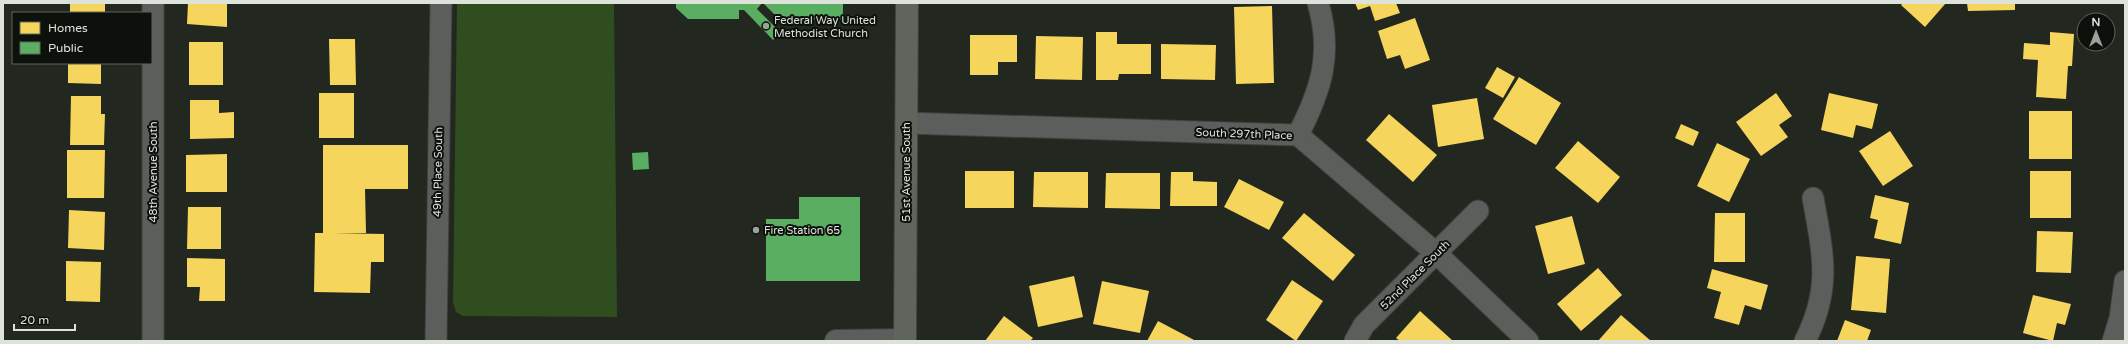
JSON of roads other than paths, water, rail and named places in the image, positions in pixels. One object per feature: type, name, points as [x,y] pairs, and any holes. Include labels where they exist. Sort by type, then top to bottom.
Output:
[{"type":"main road","name":"51st Avenue South","points":[[905,340],[907,3]]},
{"type":"street","name":"48th Avenue South","points":[[153,3],[153,341]]},
{"type":"street","name":"49th Place South","points":[[436,341],[440,3]]},
{"type":"street","points":[[1298,135],[1313,105],[1322,72],[1324,30],[1318,3]]},
{"type":"street","name":"South 297th Place","points":[[906,123],[1298,135],[1437,254],[1528,341]]},
{"type":"street","points":[[1805,341],[1814,322],[1822,294],[1824,258],[1813,198]]},
{"type":"street","name":"52nd Place South","points":[[1355,341],[1364,325],[1437,254],[1478,211]]},
{"type":"street","points":[[2112,341],[2120,318],[2125,281]]},
{"type":"street","points":[[836,341],[905,340]]},
{"type":"place","name":"Federal Way United Methodist Church","points":[[766,26]]},
{"type":"place","name":"Fire Station 65","points":[[756,230]]}]
